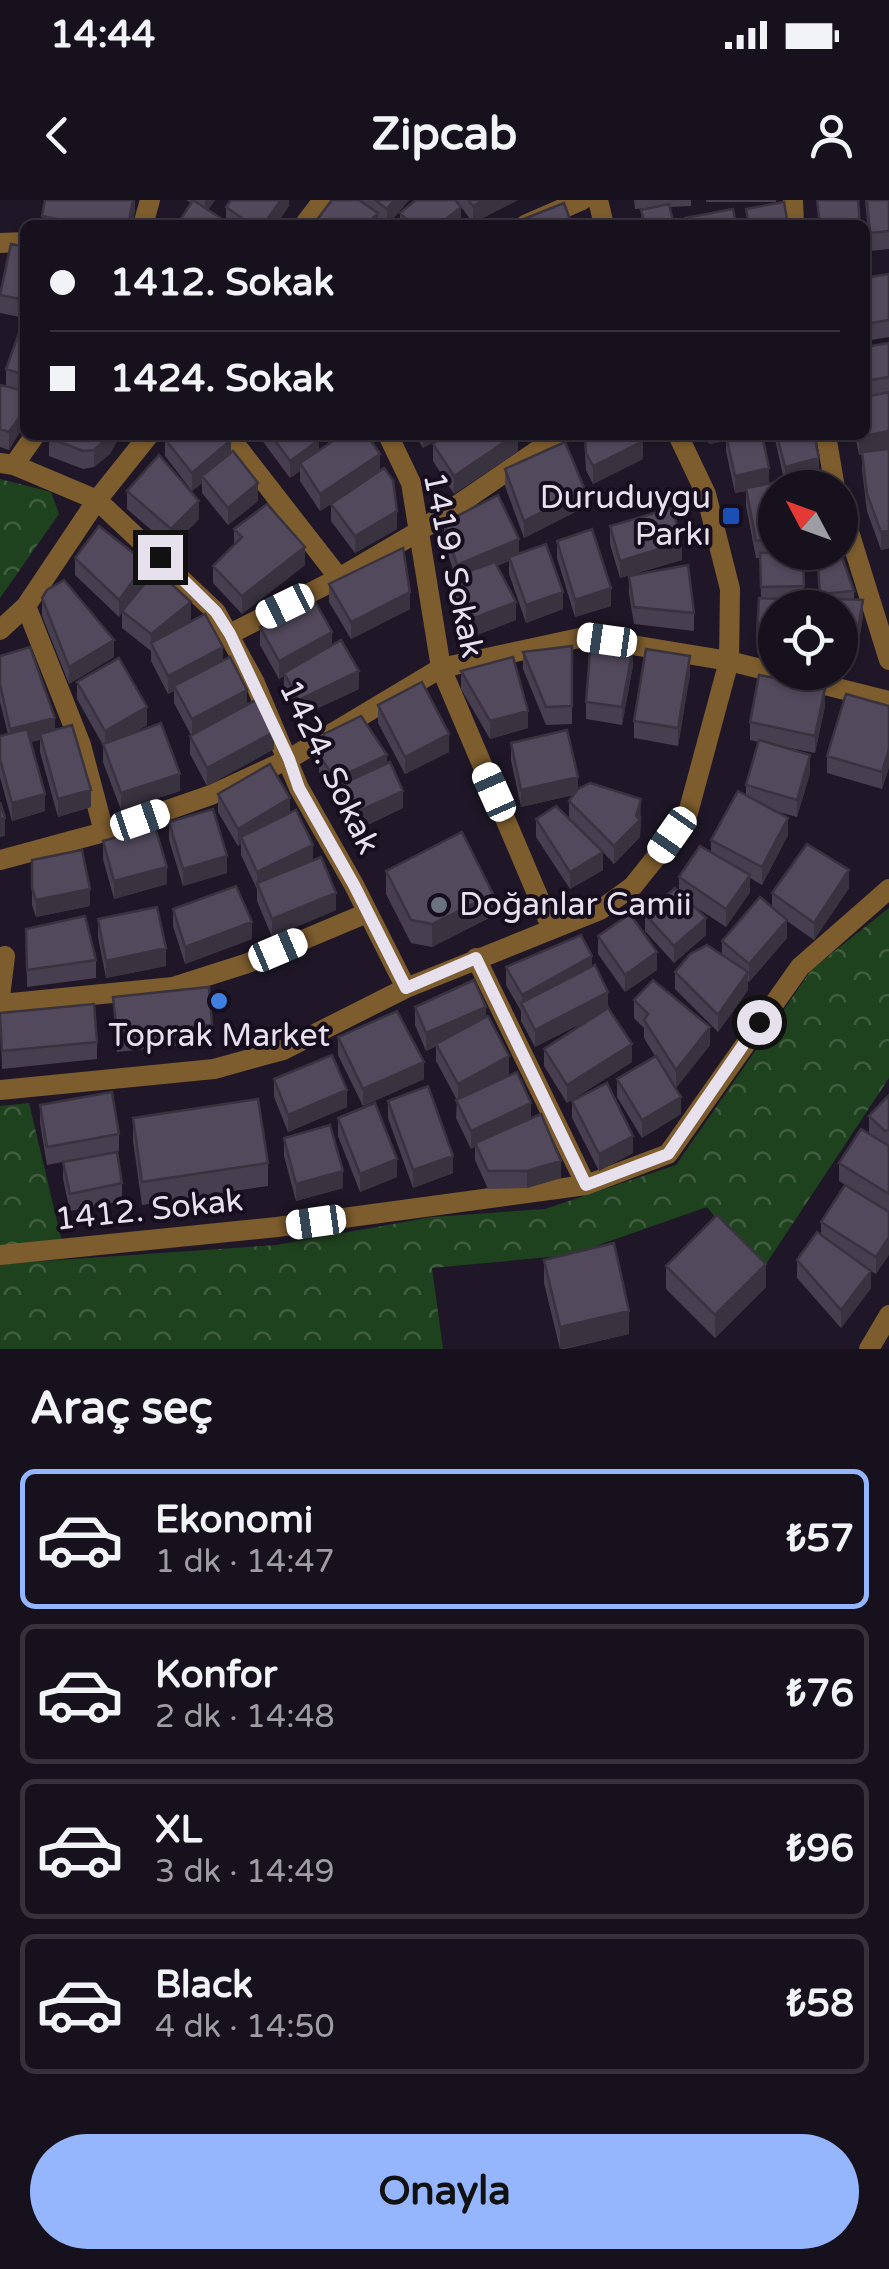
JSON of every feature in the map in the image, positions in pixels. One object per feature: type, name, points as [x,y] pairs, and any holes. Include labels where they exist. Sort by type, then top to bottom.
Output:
[{"type":"street","points":[[308,220],[323,200]]},
{"type":"street","points":[[536,220],[582,200]]},
{"type":"street","points":[[31,440],[7,464],[98,500]]},
{"type":"street","points":[[0,630],[26,606],[98,500],[145,440]]},
{"type":"street","points":[[232,440],[338,578]]},
{"type":"street","name":"1419. Sokak","points":[[390,440],[411,483],[441,668],[552,929]]},
{"type":"street","points":[[230,634],[421,530],[553,440]]},
{"type":"street","points":[[0,1090],[214,1069],[247,1062],[283,1050],[406,988],[600,910],[632,886],[688,813],[730,662],[730,589],[706,494],[680,440]]},
{"type":"street","points":[[827,440],[832,470]]},
{"type":"street","name":"1424. Sokak","points":[[98,500],[216,612],[230,634],[299,788],[406,988]]},
{"type":"street","points":[[858,561],[889,660]]},
{"type":"street","points":[[26,606],[82,745],[104,832]]},
{"type":"street","points":[[0,860],[104,832],[211,795],[289,759],[441,668],[584,637],[730,662],[889,701]]},
{"type":"street","name":"1412. Sokak","points":[[0,1256],[277,1227],[586,1185],[668,1154],[800,967],[889,889]]},
{"type":"street","points":[[5,956],[0,1001],[173,987],[248,963],[367,913]]},
{"type":"street","points":[[476,958],[586,1185]]},
{"type":"street","points":[[869,1349],[889,1315]]},
{"type":"green space","points":[[0,479],[51,492],[59,514],[0,598]]},
{"type":"green space","points":[[889,908],[889,1078],[760,1273],[707,1207],[570,1255],[432,1268],[443,1349],[0,1349],[0,1264],[276,1245],[432,1217],[545,1209],[676,1165],[812,969]]},
{"type":"green space","points":[[29,1103],[62,1242],[0,1246],[0,1106]]},
{"type":"building","points":[[45,200],[133,200],[129,220],[62,220],[42,216]]},
{"type":"building","points":[[193,200],[223,220],[180,220]]},
{"type":"building","points":[[231,200],[281,200],[267,220],[245,220],[226,207]]},
{"type":"building","points":[[332,200],[359,200],[378,213],[371,220],[317,220]]},
{"type":"building","points":[[375,200],[394,200],[387,209]]},
{"type":"building","points":[[416,200],[455,200],[461,207],[444,220],[407,220],[400,213]]},
{"type":"building","points":[[817,200],[858,200],[860,220],[819,220]]},
{"type":"building","points":[[867,200],[889,200],[889,231],[870,233]]},
{"type":"building","points":[[784,202],[787,220],[748,220],[746,209]]},
{"type":"building","points":[[564,203],[570,220],[524,220]]},
{"type":"building","points":[[669,204],[673,220],[644,220],[641,210]]},
{"type":"building","points":[[733,209],[735,220],[685,220]]},
{"type":"building","points":[[11,244],[20,246],[20,299],[0,295]]},
{"type":"building","points":[[889,274],[889,320],[870,323],[870,277]]},
{"type":"building","points":[[20,330],[20,373],[6,369]]},
{"type":"building","points":[[889,343],[889,377],[870,380],[870,346]]},
{"type":"building","points":[[0,385],[20,390],[20,416],[9,432],[0,429]]},
{"type":"building","points":[[889,392],[889,431],[870,435],[870,396]]},
{"type":"building","points":[[54,440],[105,440],[94,450],[83,451]]},
{"type":"building","points":[[166,440],[231,440],[192,473]]},
{"type":"building","points":[[275,440],[319,440],[290,461]]},
{"type":"building","points":[[334,440],[370,440],[380,454],[320,494],[300,463]]},
{"type":"building","points":[[439,440],[508,440],[454,476],[433,444]]},
{"type":"building","points":[[585,440],[643,441],[593,466],[586,453]]},
{"type":"building","points":[[727,440],[763,440],[769,468],[735,476]]},
{"type":"building","points":[[778,440],[815,440],[819,458],[785,467]]},
{"type":"building","points":[[565,442],[585,490],[524,521],[505,469]]},
{"type":"building","points":[[889,449],[889,531],[881,532],[867,494],[862,452]]},
{"type":"building","points":[[233,451],[258,483],[228,508],[202,476]]},
{"type":"building","points":[[159,455],[199,501],[171,529],[127,491]]},
{"type":"building","points":[[384,468],[393,480],[397,511],[355,536],[331,504]]},
{"type":"building","points":[[758,486],[756,541],[746,488]]},
{"type":"building","points":[[498,495],[519,539],[457,565],[444,523]]},
{"type":"building","points":[[267,504],[305,547],[242,596],[213,566],[242,537],[234,529]]},
{"type":"building","points":[[672,508],[682,542],[620,561],[610,526]]},
{"type":"building","points":[[99,526],[146,563],[119,600],[75,558]]},
{"type":"building","points":[[592,529],[611,588],[575,600],[557,541]]},
{"type":"building","points":[[546,544],[563,592],[526,605],[509,557]]},
{"type":"building","points":[[403,548],[410,592],[351,622],[329,584]]},
{"type":"building","points":[[495,562],[516,602],[469,620],[452,577]]},
{"type":"building","points":[[688,565],[694,613],[634,607],[629,576]]},
{"type":"building","points":[[156,570],[191,602],[151,634],[122,611]]},
{"type":"building","points":[[760,570],[804,570],[804,586],[761,587]]},
{"type":"building","points":[[818,570],[846,570],[854,590],[820,590]]},
{"type":"building","points":[[64,580],[114,640],[69,667],[42,598],[47,590]]},
{"type":"building","points":[[313,598],[332,632],[279,661],[260,627]]},
{"type":"building","points":[[858,600],[863,600],[858,628]]},
{"type":"building","points":[[205,614],[223,647],[168,676],[151,643]]},
{"type":"building","points":[[341,640],[359,671],[299,700],[284,673]]},
{"type":"building","points":[[591,640],[633,647],[622,707],[586,702]]},
{"type":"building","points":[[572,646],[572,706],[546,707],[523,652]]},
{"type":"building","points":[[30,647],[55,718],[10,729],[0,684],[0,656]]},
{"type":"building","points":[[646,649],[690,656],[678,728],[634,721]]},
{"type":"building","points":[[230,657],[247,690],[192,719],[174,686]]},
{"type":"building","points":[[513,657],[528,711],[490,721],[461,671]]},
{"type":"building","points":[[119,658],[147,707],[105,731],[77,682]]},
{"type":"building","points":[[758,680],[758,690],[825,690],[815,736],[750,722]]},
{"type":"building","points":[[422,682],[449,734],[405,757],[378,705]]},
{"type":"building","points":[[846,694],[889,706],[889,749],[882,772],[827,756]]},
{"type":"building","points":[[256,700],[274,732],[207,768],[190,736]]},
{"type":"building","points":[[361,716],[387,755],[335,779],[319,755],[324,734]]},
{"type":"building","points":[[161,723],[180,774],[121,793],[103,744]]},
{"type":"building","points":[[72,725],[91,790],[58,799],[40,734]]},
{"type":"building","points":[[27,729],[45,794],[12,803],[0,759],[0,736]]},
{"type":"building","points":[[567,730],[578,777],[521,790],[511,743]]},
{"type":"building","points":[[759,740],[810,755],[797,800],[746,785]]},
{"type":"building","points":[[390,762],[403,791],[355,813],[342,784]]},
{"type":"building","points":[[270,764],[290,798],[238,829],[218,794]]},
{"type":"building","points":[[590,783],[641,799],[636,816],[640,820],[614,846],[569,801],[578,789]]},
{"type":"building","points":[[738,791],[788,818],[762,867],[711,840]]},
{"type":"building","points":[[556,806],[603,852],[570,872],[536,819]]},
{"type":"building","points":[[213,809],[227,856],[183,869],[169,822]]},
{"type":"building","points":[[296,810],[313,845],[257,872],[241,837]]},
{"type":"building","points":[[155,827],[167,867],[114,881],[103,841]]},
{"type":"building","name":"Doğanlar Camii","points":[[462,832],[493,894],[432,924],[411,920],[386,871]]},
{"type":"building","points":[[807,844],[849,870],[814,923],[772,893]]},
{"type":"building","points":[[700,846],[750,875],[726,909],[679,877]]},
{"type":"building","points":[[82,850],[90,889],[36,900],[32,860]]},
{"type":"building","points":[[321,857],[336,893],[272,919],[257,883]]},
{"type":"building","points":[[236,886],[252,922],[185,947],[173,909]]},
{"type":"building","points":[[675,888],[706,918],[674,946],[645,914]]},
{"type":"building","points":[[760,897],[787,920],[749,964],[722,941]]},
{"type":"building","points":[[157,907],[166,948],[106,961],[98,919]]},
{"type":"building","points":[[630,914],[657,952],[625,975],[598,936]]},
{"type":"building","points":[[85,916],[96,960],[27,970],[26,929]]},
{"type":"building","points":[[581,935],[592,956],[522,995],[506,967]]},
{"type":"building","points":[[707,945],[748,972],[718,1015],[675,972],[690,954]]},
{"type":"building","points":[[595,965],[608,992],[535,1030],[521,1003]]},
{"type":"building","points":[[474,980],[486,1007],[426,1033],[415,1007]]},
{"type":"building","points":[[653,980],[710,1027],[676,1070],[644,1020],[648,1014],[634,1000]]},
{"type":"building","points":[[209,987],[212,1025],[117,1034],[113,997]]},
{"type":"building","points":[[94,1004],[97,1042],[2,1051],[0,1013]]},
{"type":"building","points":[[608,1008],[632,1044],[567,1085],[544,1049]]},
{"type":"building","points":[[397,1011],[424,1062],[363,1089],[338,1037]]},
{"type":"building","points":[[488,1016],[509,1056],[458,1084],[436,1044]]},
{"type":"building","points":[[332,1055],[347,1090],[288,1115],[274,1079]]},
{"type":"building","points":[[656,1056],[681,1097],[642,1120],[617,1079]]},
{"type":"building","points":[[517,1072],[531,1103],[471,1131],[456,1100]]},
{"type":"building","points":[[607,1083],[633,1136],[599,1154],[572,1101]]},
{"type":"building","points":[[428,1086],[453,1156],[413,1170],[388,1101]]},
{"type":"building","points":[[112,1092],[119,1134],[47,1147],[40,1105]]},
{"type":"building","points":[[889,1095],[889,1130],[885,1131],[869,1116]]},
{"type":"building","points":[[258,1099],[268,1163],[142,1182],[133,1118]]},
{"type":"building","points":[[375,1103],[397,1159],[360,1174],[338,1118]]},
{"type":"building","points":[[541,1114],[561,1161],[527,1171],[488,1171],[475,1143]]},
{"type":"building","points":[[330,1125],[343,1171],[296,1184],[284,1138]]},
{"type":"building","points":[[861,1129],[889,1146],[889,1194],[839,1163]]},
{"type":"building","points":[[117,1152],[122,1183],[70,1194],[63,1162]]},
{"type":"building","points":[[845,1185],[889,1212],[889,1237],[876,1257],[821,1222]]},
{"type":"building","points":[[717,1215],[766,1264],[715,1315],[666,1266]]},
{"type":"building","points":[[817,1232],[871,1271],[841,1310],[797,1260]]},
{"type":"building","points":[[614,1243],[629,1311],[560,1327],[544,1260]]},
{"type":"place","name":"Duruduygu Parkı","points":[[731,516]]},
{"type":"place","name":"Doğanlar Camii","points":[[439,905]]},
{"type":"place","name":"Toprak Market","points":[[219,1001]]},
{"type":"route","points":[[160,557],[216,612],[230,634],[299,788],[406,988],[476,958],[586,1185],[668,1154],[759,1022]]}]
